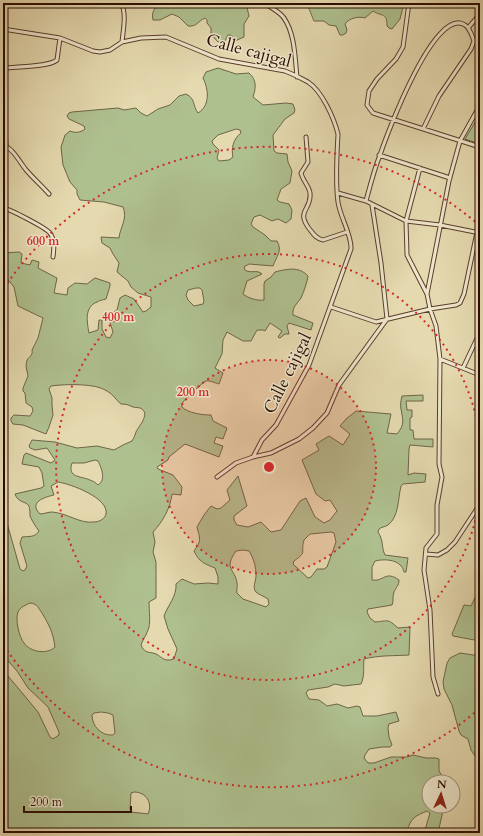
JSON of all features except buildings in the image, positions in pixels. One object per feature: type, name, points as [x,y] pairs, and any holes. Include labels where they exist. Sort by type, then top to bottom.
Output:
[{"type":"street","points":[[120,3],[123,6],[122,42]]},
{"type":"street","points":[[264,3],[284,17],[288,24],[292,39],[297,77]]},
{"type":"street","points":[[409,3],[403,47],[396,59],[377,79],[369,91],[367,105],[373,113],[480,147]]},
{"type":"street","points":[[477,3],[480,7]]},
{"type":"street","points":[[468,28],[480,14]]},
{"type":"street","points":[[366,202],[379,155],[416,70],[437,36],[452,24],[459,23],[465,25],[474,41],[439,96],[423,129]]},
{"type":"street","name":"Calle cajigal","points":[[3,29],[60,38],[93,51],[100,52],[110,50],[122,42],[141,38],[170,38],[219,59],[285,71],[309,83],[320,94],[336,126],[338,134],[338,193],[340,214],[351,244],[351,249],[309,365],[276,425],[262,440],[253,457]]},
{"type":"street","points":[[3,68],[56,62],[60,38]]},
{"type":"street","points":[[3,104],[4,146],[49,194]]},
{"type":"street","points":[[427,294],[450,178],[460,141],[480,105]]},
{"type":"street","points":[[306,137],[308,162],[301,174],[310,194],[309,201],[303,213],[304,222],[315,236],[322,240],[347,232]]},
{"type":"street","points":[[379,155],[450,178]]},
{"type":"street","points":[[420,168],[406,221],[407,255],[427,294],[436,326],[440,359],[438,464],[442,476],[437,505],[437,534],[426,548],[424,570],[430,610],[433,677],[438,694]]},
{"type":"street","points":[[338,193],[366,202],[406,221],[478,233]]},
{"type":"street","points":[[217,477],[236,463],[271,453],[299,439],[313,428],[327,413],[339,385],[387,319],[381,263],[372,205]]},
{"type":"street","points":[[3,208],[14,211],[49,232],[53,239],[54,248],[52,258]]},
{"type":"street","points":[[331,307],[376,322],[460,303],[464,294],[480,218]]},
{"type":"street","points":[[463,368],[480,332]]},
{"type":"street","points":[[440,359],[480,375]]},
{"type":"street","points":[[426,554],[438,555],[447,550],[455,542],[480,504]]},
{"type":"green space","points":[[159,3],[246,3],[249,16],[244,24],[244,37],[235,41],[231,35],[228,35],[225,41],[218,42],[211,34],[211,28],[205,18],[191,26],[188,26],[179,17],[172,14],[160,20],[153,20],[153,12]]},
{"type":"green space","points":[[307,3],[404,3],[400,19],[392,29],[387,26],[385,17],[373,11],[365,18],[357,17],[349,20],[345,24],[347,30],[346,33],[340,35],[336,26],[329,25],[324,21],[314,21]]},
{"type":"green space","points":[[218,68],[236,74],[249,73],[255,84],[253,97],[263,105],[286,103],[293,104],[295,110],[294,113],[285,119],[273,135],[274,151],[277,153],[287,154],[288,162],[292,171],[290,183],[281,189],[277,200],[289,204],[292,210],[291,219],[286,223],[278,219],[272,221],[260,215],[254,217],[251,224],[253,227],[271,241],[277,241],[279,251],[273,266],[249,264],[244,267],[245,270],[249,272],[258,272],[262,274],[247,281],[243,294],[253,299],[264,300],[265,281],[275,272],[288,269],[301,271],[308,276],[308,279],[301,298],[294,308],[293,315],[313,323],[311,330],[289,323],[287,326],[289,334],[285,334],[280,338],[278,337],[282,331],[270,323],[265,331],[257,330],[251,341],[243,341],[227,332],[223,340],[222,354],[215,368],[223,373],[219,384],[206,381],[183,402],[182,407],[185,409],[199,414],[211,415],[213,421],[227,428],[223,439],[216,437],[214,443],[223,446],[219,457],[185,444],[169,457],[168,460],[157,467],[158,469],[173,475],[182,487],[181,495],[172,494],[170,505],[166,514],[153,532],[155,542],[153,552],[156,562],[156,598],[149,602],[149,628],[141,645],[146,651],[156,654],[164,659],[174,659],[177,649],[164,616],[174,596],[176,584],[182,579],[194,584],[218,584],[218,577],[215,568],[198,558],[194,551],[200,539],[197,527],[211,506],[217,509],[221,508],[230,500],[227,490],[238,476],[247,506],[234,516],[234,520],[237,525],[248,527],[261,522],[271,532],[281,530],[300,501],[306,498],[315,517],[324,523],[330,520],[337,511],[330,500],[325,501],[316,494],[302,460],[319,450],[316,444],[329,436],[343,445],[350,434],[340,426],[356,411],[391,414],[387,433],[397,434],[403,422],[401,406],[402,396],[423,395],[423,401],[406,401],[407,410],[412,410],[410,430],[413,430],[414,439],[433,439],[433,447],[410,445],[409,449],[408,475],[414,473],[426,474],[425,482],[403,484],[401,486],[398,507],[392,522],[380,528],[378,532],[385,555],[408,558],[406,572],[404,572],[402,567],[396,562],[385,560],[375,561],[372,567],[372,580],[391,576],[399,580],[399,582],[393,594],[392,605],[368,609],[367,612],[370,618],[375,622],[388,621],[398,628],[410,627],[409,655],[381,656],[364,659],[361,684],[344,686],[335,684],[328,687],[308,690],[306,693],[309,699],[319,700],[327,706],[337,704],[348,708],[357,706],[360,707],[363,716],[377,716],[396,712],[399,721],[389,724],[388,728],[392,745],[390,747],[369,749],[364,758],[368,763],[374,763],[391,757],[407,757],[413,755],[439,759],[439,771],[441,774],[421,774],[421,814],[412,820],[407,831],[408,833],[3,833],[3,670],[38,712],[50,737],[53,739],[59,735],[59,732],[48,707],[28,688],[17,671],[3,655],[3,505],[7,510],[7,523],[20,569],[23,571],[27,566],[20,543],[22,537],[33,536],[39,531],[30,516],[29,506],[18,499],[15,494],[44,486],[42,473],[39,467],[22,464],[24,455],[26,453],[51,463],[55,460],[47,448],[35,450],[30,448],[29,446],[32,440],[55,442],[77,448],[97,446],[114,450],[132,441],[143,421],[145,414],[141,408],[121,404],[111,394],[102,388],[88,385],[57,385],[51,386],[49,389],[52,398],[53,415],[46,434],[23,425],[13,424],[11,418],[14,415],[30,416],[33,411],[32,407],[26,403],[23,388],[28,376],[26,366],[27,360],[32,354],[43,318],[18,306],[14,287],[6,277],[6,267],[3,264],[3,253],[19,252],[22,254],[21,263],[30,265],[32,260],[39,262],[38,268],[57,278],[54,293],[67,295],[68,288],[75,283],[87,284],[95,278],[110,283],[106,299],[93,304],[88,311],[87,320],[89,333],[98,330],[99,320],[102,320],[102,329],[106,337],[110,338],[113,332],[110,317],[117,310],[120,298],[125,295],[134,299],[143,312],[151,307],[151,297],[138,293],[131,287],[128,281],[117,272],[119,263],[110,248],[102,243],[101,237],[119,238],[125,215],[123,207],[104,202],[80,200],[77,190],[70,182],[63,165],[61,147],[65,135],[70,131],[78,132],[85,129],[84,126],[69,119],[67,116],[72,112],[118,108],[124,110],[136,108],[147,116],[158,109],[170,105],[179,96],[186,94],[193,100],[198,113],[205,106],[207,97],[203,78],[206,72]],"holes":[[[236,129],[240,130],[241,133],[238,135],[233,144],[233,157],[229,160],[219,161],[217,158],[219,150],[212,141],[218,135]],[[200,288],[202,290],[204,301],[203,304],[194,306],[188,300],[186,295],[188,290]],[[95,460],[98,461],[103,477],[98,485],[91,480],[76,476],[71,471],[72,463],[84,463]],[[58,482],[80,489],[96,497],[105,508],[105,516],[100,521],[89,522],[58,513],[50,512],[40,514],[37,510],[37,503],[46,497],[54,495],[51,486]],[[331,532],[334,533],[336,542],[327,567],[324,569],[317,569],[311,577],[308,578],[293,564],[294,561],[302,554],[304,540],[310,534]],[[236,551],[249,551],[256,569],[255,590],[268,599],[269,604],[266,607],[243,599],[237,593],[236,578],[230,566],[230,562]],[[30,603],[36,605],[42,613],[52,633],[55,647],[48,651],[43,652],[30,649],[22,640],[18,628],[17,615],[23,606]],[[101,712],[113,715],[115,733],[113,735],[109,735],[98,730],[92,719],[92,715],[94,713]],[[138,792],[145,796],[149,802],[150,806],[148,814],[131,812],[131,793]]]},
{"type":"green space","points":[[480,114],[480,144],[465,139]]},
{"type":"green space","points":[[480,587],[480,641],[453,636],[452,634],[464,605],[471,606]]},
{"type":"green space","points":[[460,653],[480,656],[480,763],[471,750],[468,739],[461,735],[459,731],[452,705],[444,689],[443,682],[447,663],[450,658]]},
{"type":"green space","points":[[430,814],[442,814],[438,833],[422,833],[425,830]]}]
